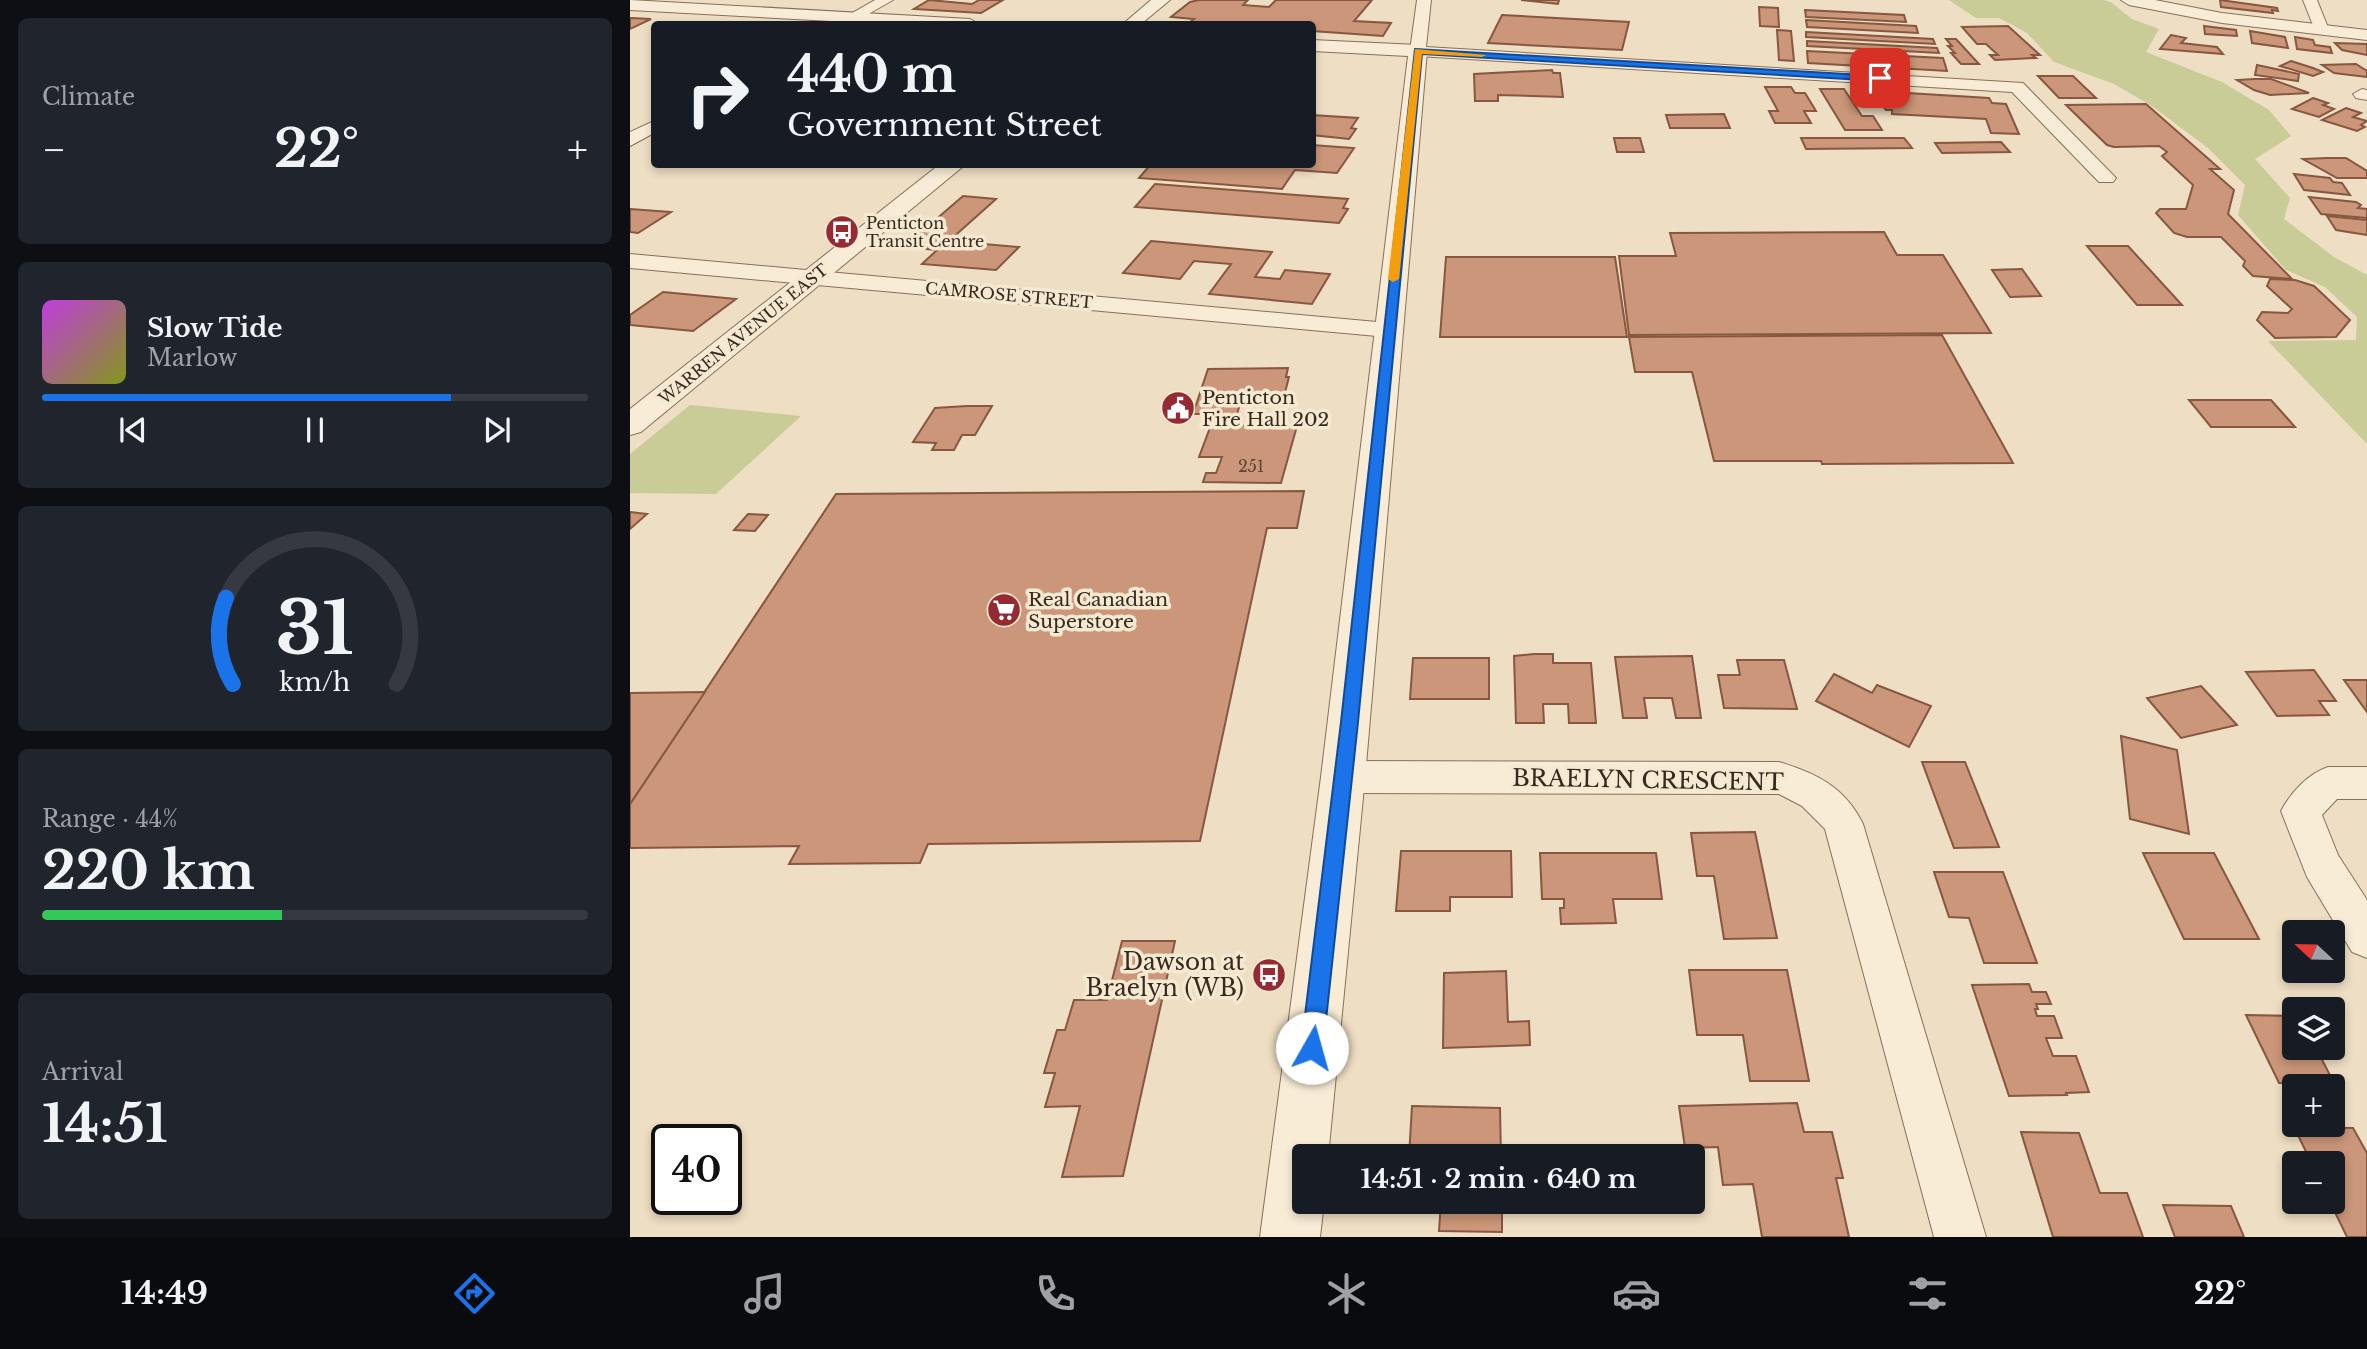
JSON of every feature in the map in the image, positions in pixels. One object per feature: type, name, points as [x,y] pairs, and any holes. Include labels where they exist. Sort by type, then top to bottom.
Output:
[{"type":"street","points":[[630,5],[848,21],[886,0]]},
{"type":"street","points":[[1135,21],[1162,0]]},
{"type":"street","points":[[1290,1237],[1343,777],[1424,0]]},
{"type":"street","points":[[2129,0],[2192,14],[2367,35]]},
{"type":"street","points":[[2310,0],[2321,30]]},
{"type":"street","points":[[1316,45],[2017,87],[2106,178]]},
{"type":"street","points":[[630,140],[651,128]]},
{"type":"street","name":"WARREN AVENUE EAST","points":[[630,425],[950,168]]},
{"type":"street","name":"CAMROSE STREET","points":[[630,261],[1388,330]]},
{"type":"street","name":"BRAELYN CRESCENT","points":[[1343,777],[1779,778],[1814,792],[1833,807],[1843,824],[1960,1237]]},
{"type":"street","points":[[2367,783],[2328,783],[2301,811],[2320,864],[2367,938]]},
{"type":"green space","points":[[1949,0],[2104,0],[2132,19],[2159,29],[2146,52],[2222,82],[2269,110],[2291,136],[2255,159],[2290,198],[2284,219],[2334,257],[2367,275],[2367,444],[2268,341],[2356,340],[2357,317],[2325,287],[2286,270],[2238,215],[2245,185],[2208,148],[2152,106],[2114,84],[2054,62],[2027,33],[1999,18],[1976,18]]},
{"type":"green space","points":[[690,405],[801,416],[716,494],[630,493],[630,454]]},
{"type":"building","points":[[929,0],[972,4],[979,0],[1003,0],[981,13],[914,9]]},
{"type":"building","points":[[1248,0],[1243,5],[1269,7],[1276,0],[1372,0],[1354,21],[1391,23],[1383,36],[1316,31],[1316,21],[1192,21],[1194,19],[1171,17],[1190,2]]},
{"type":"building","points":[[1521,0],[1559,0],[1558,4]]},
{"type":"building","points":[[2220,0],[2277,8],[2278,11],[2272,10],[2273,13],[2221,7]]},
{"type":"building","points":[[1759,7],[1778,8],[1779,27],[1760,26]]},
{"type":"building","points":[[1805,10],[1904,15],[1906,22],[1806,17]]},
{"type":"building","points":[[1502,15],[1629,22],[1622,50],[1488,43]]},
{"type":"building","points":[[631,18],[651,19],[630,29]]},
{"type":"building","points":[[1806,20],[1916,26],[1918,33],[1807,27]]},
{"type":"building","points":[[2008,26],[2040,55],[2032,55],[2036,58],[1995,60],[1990,55],[1998,55],[1986,44],[1977,44],[1962,27]]},
{"type":"building","points":[[2204,26],[2236,30],[2237,36],[2205,34]]},
{"type":"building","points":[[1777,30],[1791,31],[1794,61],[1779,60]]},
{"type":"building","points":[[2250,31],[2285,37],[2288,48],[2252,43]]},
{"type":"building","points":[[1806,32],[1933,39],[1935,44],[1806,37]]},
{"type":"building","points":[[2171,35],[2186,38],[2181,43],[2217,47],[2223,54],[2160,49]]},
{"type":"building","points":[[2295,37],[2313,40],[2315,45],[2330,47],[2332,53],[2297,49]]},
{"type":"building","points":[[1946,39],[1956,39],[1979,64],[1961,64],[1951,53],[1955,53],[1948,46],[1952,46]]},
{"type":"building","points":[[1807,41],[1937,48],[1939,53],[1807,46]]},
{"type":"building","points":[[2335,43],[2367,44],[2367,55],[2342,50]]},
{"type":"building","points":[[1807,51],[1943,58],[1947,71],[1808,63]]},
{"type":"building","points":[[2291,61],[2323,72],[2313,76],[2280,66]]},
{"type":"building","points":[[2356,64],[2367,71],[2367,77],[2334,73],[2322,65]]},
{"type":"building","points":[[2257,65],[2299,74],[2298,81],[2255,75]]},
{"type":"building","points":[[1552,70],[1553,73],[1560,73],[1563,97],[1498,95],[1498,101],[1475,101],[1474,74]]},
{"type":"building","points":[[2038,76],[2073,76],[2096,98],[2059,98]]},
{"type":"building","points":[[2271,79],[2309,93],[2270,95],[2237,80]]},
{"type":"building","points":[[1765,87],[1791,87],[1795,93],[1805,93],[1816,111],[1804,111],[1811,123],[1775,123],[1769,111],[1778,111]]},
{"type":"building","points":[[1820,89],[1844,89],[1862,116],[1873,116],[1882,130],[1845,130]]},
{"type":"building","points":[[1891,92],[1989,98],[1992,103],[2006,104],[2019,134],[1991,133],[1986,119],[1892,114],[1892,110],[1886,110],[1883,106],[1881,96],[1892,97]]},
{"type":"building","points":[[2313,98],[2328,103],[2323,105],[2334,109],[2319,117],[2292,109]]},
{"type":"building","points":[[2146,104],[2220,169],[2210,169],[2234,190],[2228,214],[2292,279],[2253,276],[2243,266],[2245,261],[2221,237],[2187,237],[2174,233],[2156,213],[2160,209],[2186,209],[2193,185],[2162,156],[2167,152],[2159,146],[2107,145],[2066,105]]},
{"type":"building","points":[[2346,108],[2361,113],[2353,117],[2367,121],[2361,125],[2365,127],[2357,131],[2322,120]]},
{"type":"building","points":[[1724,114],[1730,128],[1670,128],[1666,115]]},
{"type":"building","points":[[1316,115],[1358,118],[1351,128],[1356,129],[1349,139],[1316,135]]},
{"type":"building","points":[[1614,138],[1640,138],[1644,152],[1617,152]]},
{"type":"building","points":[[1801,138],[1904,138],[1912,148],[1806,149]]},
{"type":"building","points":[[2001,142],[2010,152],[1942,153],[1935,143]]},
{"type":"building","points":[[1316,145],[1354,148],[1337,173],[1295,170],[1282,189],[1139,178],[1148,168],[1316,168]]},
{"type":"building","points":[[2346,158],[2367,171],[2367,178],[2337,178],[2303,159]]},
{"type":"building","points":[[2294,174],[2330,178],[2333,182],[2342,183],[2350,195],[2304,190]]},
{"type":"building","points":[[1155,184],[1348,199],[1343,208],[1348,209],[1339,223],[1135,207]]},
{"type":"building","points":[[963,196],[996,199],[949,241],[1019,247],[996,270],[922,264],[937,250],[904,247]]},
{"type":"building","points":[[2309,197],[2356,202],[2361,205],[2358,208],[2367,209],[2367,218],[2321,214]]},
{"type":"building","points":[[630,209],[671,212],[638,233],[630,232]]},
{"type":"building","points":[[2327,216],[2367,220],[2367,235],[2336,230]]},
{"type":"building","points":[[1884,232],[1897,255],[1943,255],[1991,333],[1629,335],[1619,256],[1676,256],[1670,233]]},
{"type":"building","points":[[1151,241],[1272,252],[1255,277],[1280,279],[1285,270],[1330,274],[1312,304],[1209,294],[1231,264],[1194,261],[1180,279],[1123,273]]},
{"type":"building","points":[[2087,246],[2128,246],[2182,305],[2137,305]]},
{"type":"building","points":[[1446,257],[1615,257],[1627,337],[1440,337]]},
{"type":"building","points":[[2022,269],[2041,296],[2010,297],[1992,270]]},
{"type":"building","points":[[2270,279],[2295,280],[2314,286],[2350,320],[2336,337],[2275,338],[2257,320],[2262,312],[2288,313],[2292,309],[2267,286]]},
{"type":"building","points":[[663,292],[736,299],[693,331],[630,325],[630,315]]},
{"type":"building","points":[[1942,335],[2013,463],[1822,464],[1821,461],[1714,461],[1692,372],[1635,372],[1629,337]]},
{"type":"building","points":[[1288,368],[1286,377],[1289,377],[1282,404],[1240,404],[1237,414],[1193,414],[1208,369]]},
{"type":"building","points":[[2189,400],[2271,400],[2295,427],[2211,427]]},
{"type":"building","points":[[992,406],[975,435],[962,435],[954,450],[932,450],[936,443],[913,442],[935,408]]},
{"type":"building","points":[[1211,425],[1297,426],[1281,483],[1203,482],[1206,473],[1216,473],[1222,457],[1199,457]]},
{"type":"building","name":"Real Canadian Superstore","points":[[1304,491],[1297,528],[1267,528],[1200,841],[928,844],[920,863],[789,864],[799,846],[630,848],[630,804],[836,494]]},
{"type":"building","points":[[630,512],[647,514],[630,529]]},
{"type":"building","points":[[748,514],[768,515],[755,531],[734,530]]},
{"type":"building","points":[[1553,654],[1553,663],[1591,663],[1596,723],[1569,723],[1568,704],[1543,704],[1544,723],[1516,723],[1514,656]]},
{"type":"building","points":[[1692,656],[1701,718],[1676,718],[1672,698],[1644,698],[1647,718],[1623,718],[1615,657]]},
{"type":"building","points":[[1413,658],[1489,658],[1489,699],[1410,699]]},
{"type":"building","points":[[1737,660],[1784,660],[1797,709],[1724,708],[1718,675],[1740,675]]},
{"type":"building","points":[[2314,670],[2336,701],[2319,701],[2329,715],[2277,716],[2246,672]]},
{"type":"building","points":[[1834,674],[1872,693],[1877,685],[1931,706],[1909,747],[1816,701]]},
{"type":"building","points":[[2344,680],[2367,680],[2367,712]]},
{"type":"building","points":[[2201,686],[2237,725],[2181,738],[2147,698]]},
{"type":"building","points":[[705,692],[630,804],[630,693]]},
{"type":"building","points":[[2121,736],[2177,750],[2189,834],[2130,819]]},
{"type":"building","points":[[1922,762],[1965,762],[1999,847],[1954,848]]},
{"type":"building","points":[[1755,832],[1777,938],[1724,939],[1714,876],[1697,876],[1691,833]]},
{"type":"building","points":[[1401,851],[1511,851],[1512,897],[1450,897],[1450,911],[1396,911]]},
{"type":"building","points":[[1540,853],[1656,853],[1662,899],[1613,899],[1616,923],[1561,924],[1560,908],[1564,908],[1564,899],[1542,899]]},
{"type":"building","points":[[2143,853],[2214,853],[2259,939],[2184,939]]},
{"type":"building","points":[[1934,872],[2003,872],[2037,963],[1984,963],[1969,918],[1949,917]]},
{"type":"building","points":[[1122,941],[1175,941],[1123,1176],[1062,1177],[1080,1106],[1045,1107],[1055,1073],[1044,1073],[1057,1030],[1065,1030],[1074,1000],[1107,1000]]},
{"type":"building","points":[[1689,970],[1787,970],[1809,1081],[1750,1081],[1743,1035],[1697,1035]]},
{"type":"building","points":[[1506,971],[1508,1022],[1529,1021],[1530,1045],[1443,1048],[1444,973]]},
{"type":"building","points":[[2029,984],[2032,992],[2046,992],[2051,1004],[2036,1004],[2038,1009],[2035,1009],[2037,1016],[2054,1016],[2062,1038],[2046,1038],[2053,1056],[2076,1056],[2089,1092],[2009,1096],[1972,985]]},
{"type":"building","points":[[2246,1015],[2282,1016],[2282,1060],[2322,1060],[2329,1074],[2282,1074],[2282,1083],[2279,1083]]},
{"type":"building","points":[[1797,1103],[1804,1132],[1832,1132],[1843,1178],[1836,1178],[1849,1237],[1762,1237],[1753,1184],[1723,1185],[1718,1147],[1684,1144],[1679,1106]]},
{"type":"building","points":[[1412,1106],[1500,1108],[1501,1144],[1410,1144]]},
{"type":"building","points":[[2345,1128],[2353,1128],[2367,1153],[2367,1237],[2347,1237],[2336,1214],[2345,1214],[2345,1151],[2306,1151],[2299,1137],[2345,1137]]},
{"type":"building","points":[[2021,1132],[2079,1133],[2100,1193],[2127,1193],[2143,1237],[2053,1237]]},
{"type":"building","points":[[2163,1205],[2231,1206],[2244,1237],[2175,1237]]},
{"type":"building","points":[[1440,1214],[1502,1214],[1502,1232],[1439,1231]]},
{"type":"slow traffic","points":[[1393,279],[1418,51],[1482,55]]},
{"type":"place","name":"Penticton Transit Centre","points":[[842,232]]},
{"type":"place","name":"Penticton Fire Hall 202","points":[[1178,408]]},
{"type":"place","name":"Real Canadian Superstore","points":[[1004,610]]},
{"type":"place","name":"Dawson at Braelyn (WB)","points":[[1269,975]]},
{"type":"route","points":[[1312,1048],[1373,502],[1388,330],[1418,51],[1880,78]]}]
